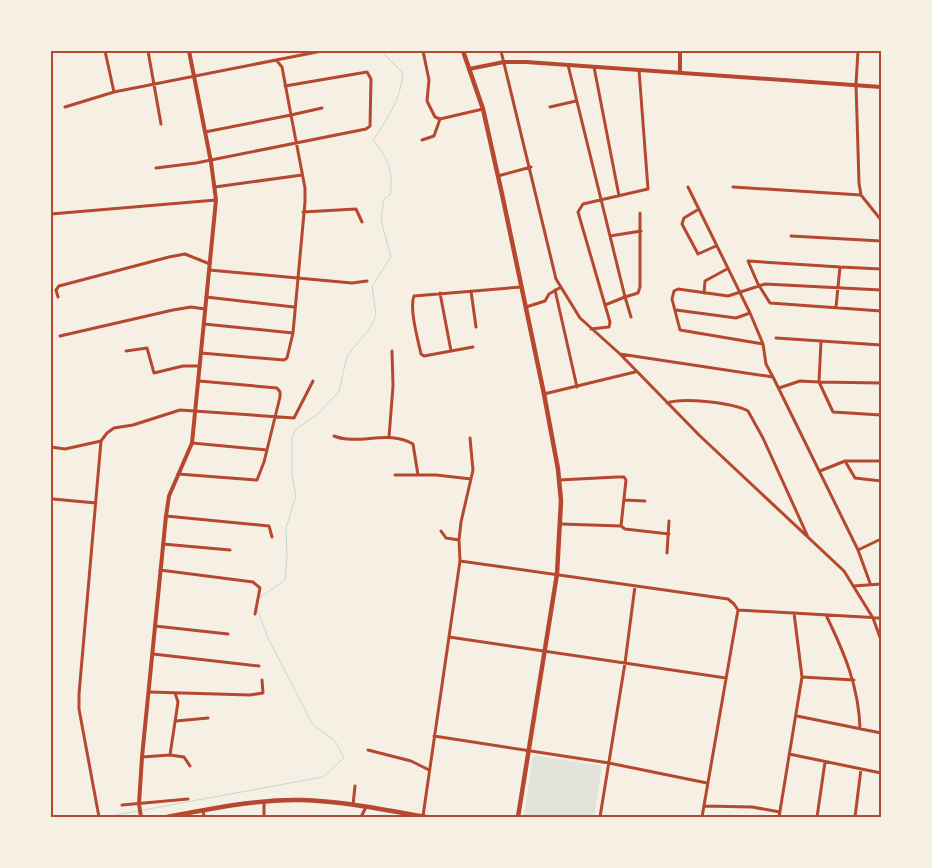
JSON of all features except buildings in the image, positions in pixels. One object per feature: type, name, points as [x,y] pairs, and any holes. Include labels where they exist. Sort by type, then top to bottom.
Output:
[{"type":"main road","points":[[463,51],[483,109],[498,176],[544,394],[559,480],[561,524],[557,574],[518,817]]},
{"type":"main road","points":[[167,817],[264,802],[300,800],[353,805],[425,816]]},
{"type":"street","points":[[106,51],[114,92]]},
{"type":"street","points":[[148,51],[161,124]]},
{"type":"street","points":[[141,815],[139,806],[142,757],[166,516],[169,496],[192,443],[216,200],[189,51]]},
{"type":"street","points":[[65,106],[114,92],[322,51]]},
{"type":"street","points":[[423,51],[429,80],[428,104],[432,114],[440,119],[483,109]]},
{"type":"street","points":[[501,51],[531,167],[556,279],[580,318],[591,330],[620,354],[635,372],[699,435],[844,571],[873,618],[881,640]]},
{"type":"street","points":[[680,51],[680,72]]},
{"type":"street","points":[[858,51],[856,84],[860,195],[881,220]]},
{"type":"street","points":[[201,353],[284,360],[290,353],[305,196],[282,67],[276,60]]},
{"type":"street","points":[[469,69],[504,62],[639,69],[881,87]]},
{"type":"street","points":[[568,65],[600,200],[631,317]]},
{"type":"street","points":[[594,67],[620,196]]},
{"type":"street","points":[[591,330],[610,326],[578,212],[583,204],[646,190],[649,187],[639,69]]},
{"type":"street","points":[[156,168],[297,144],[368,128],[371,121],[371,78],[368,73],[360,72],[285,86]]},
{"type":"street","points":[[550,108],[576,101]]},
{"type":"street","points":[[205,132],[322,108]]},
{"type":"street","points":[[422,140],[434,136],[440,119]]},
{"type":"street","points":[[498,176],[531,167]]},
{"type":"street","points":[[215,187],[302,175]]},
{"type":"street","points":[[688,187],[750,313],[763,344],[766,364],[858,550],[870,583]]},
{"type":"street","points":[[733,187],[860,195]]},
{"type":"street","points":[[51,214],[216,200]]},
{"type":"street","points":[[302,212],[356,209],[362,222]]},
{"type":"street","points":[[699,209],[684,218],[682,224],[698,254],[716,246]]},
{"type":"street","points":[[605,305],[638,293],[640,287],[640,213]]},
{"type":"street","points":[[610,236],[641,231]]},
{"type":"street","points":[[791,236],[881,241]]},
{"type":"street","points":[[58,297],[56,290],[59,286],[169,257],[185,254],[210,264]]},
{"type":"street","points":[[881,269],[748,261],[758,284],[770,303],[881,311]]},
{"type":"street","points":[[836,307],[840,267]]},
{"type":"street","points":[[704,293],[705,281],[727,268]]},
{"type":"street","points":[[209,270],[352,283],[367,281]]},
{"type":"street","points":[[763,344],[682,332],[679,329],[672,299],[676,290],[728,296],[758,284],[881,290]]},
{"type":"street","points":[[473,347],[425,357],[421,351],[413,298],[440,293],[521,287]]},
{"type":"street","points":[[525,308],[544,301],[555,290],[561,288]]},
{"type":"street","points":[[555,290],[577,387]]},
{"type":"street","points":[[471,291],[476,328]]},
{"type":"street","points":[[440,293],[450,351]]},
{"type":"street","points":[[206,297],[294,307]]},
{"type":"street","points":[[60,336],[180,308],[205,309]]},
{"type":"street","points":[[676,310],[736,318],[750,313]]},
{"type":"street","points":[[204,324],[293,333]]},
{"type":"street","points":[[776,338],[881,345]]},
{"type":"street","points":[[821,341],[819,382],[834,412],[881,415]]},
{"type":"street","points":[[126,352],[147,348],[154,373],[183,366],[200,366]]},
{"type":"street","points":[[389,437],[393,386],[392,351]]},
{"type":"street","points":[[620,354],[773,377]]},
{"type":"street","points":[[544,394],[635,372]]},
{"type":"street","points":[[178,474],[257,480],[267,450],[280,389],[199,381]]},
{"type":"street","points":[[99,816],[79,708],[79,694],[101,441],[114,428],[133,425],[180,410],[294,418],[297,416],[313,381]]},
{"type":"street","points":[[779,388],[800,381],[881,384]]},
{"type":"street","points":[[667,403],[683,399],[735,407],[748,411],[771,455],[809,539]]},
{"type":"street","points":[[334,436],[345,438],[402,438],[413,444],[418,475]]},
{"type":"street","points":[[425,816],[434,736],[460,561],[459,540],[473,470],[470,438]]},
{"type":"street","points":[[51,446],[65,449],[101,441]]},
{"type":"street","points":[[192,443],[267,450]]},
{"type":"street","points":[[820,471],[845,461],[881,461]]},
{"type":"street","points":[[845,461],[855,478],[881,481]]},
{"type":"street","points":[[395,475],[471,479]]},
{"type":"street","points":[[559,480],[624,477],[626,480],[625,500],[621,526]]},
{"type":"street","points":[[53,499],[96,503]]},
{"type":"street","points":[[625,500],[645,500]]},
{"type":"street","points":[[166,516],[269,526],[272,537]]},
{"type":"street","points":[[667,553],[669,521]]},
{"type":"street","points":[[561,524],[621,526],[625,529],[668,534]]},
{"type":"street","points":[[441,531],[446,538],[459,540]]},
{"type":"street","points":[[858,550],[881,539]]},
{"type":"street","points":[[163,544],[230,550]]},
{"type":"street","points":[[460,561],[728,599],[734,604],[738,610],[702,817]]},
{"type":"street","points":[[160,570],[253,582],[260,588],[255,614]]},
{"type":"street","points":[[854,586],[870,583],[881,584]]},
{"type":"street","points":[[600,817],[625,663],[635,586]]},
{"type":"street","points":[[738,610],[881,618]]},
{"type":"street","points":[[704,806],[752,807],[779,815],[802,677],[794,613]]},
{"type":"street","points":[[826,615],[854,680],[860,704],[860,729]]},
{"type":"street","points":[[156,626],[228,634]]},
{"type":"street","points":[[448,637],[726,678]]},
{"type":"street","points":[[153,654],[258,666]]},
{"type":"street","points":[[802,677],[854,680]]},
{"type":"street","points":[[149,692],[256,695],[264,692],[262,680]]},
{"type":"street","points":[[170,755],[178,702],[175,693]]},
{"type":"street","points":[[797,716],[881,733]]},
{"type":"street","points":[[176,721],[208,718]]},
{"type":"street","points":[[434,736],[609,763],[707,783]]},
{"type":"street","points":[[368,750],[411,761],[430,770]]},
{"type":"street","points":[[789,754],[881,773]]},
{"type":"street","points":[[142,757],[170,755],[184,757],[190,766]]},
{"type":"street","points":[[817,817],[825,762]]},
{"type":"street","points":[[855,817],[861,769]]},
{"type":"street","points":[[353,805],[355,786]]},
{"type":"street","points":[[122,805],[139,806],[188,799]]},
{"type":"street","points":[[264,802],[264,817]]},
{"type":"street","points":[[361,817],[366,807]]},
{"type":"street","points":[[203,810],[204,817]]},
{"type":"shaded area","points":[[533,755],[602,766],[594,817],[524,817]]},
{"type":"waterway","points":[[259,598],[285,580],[287,556],[286,528],[296,496],[292,475],[292,436],[296,429],[318,414],[339,391],[347,356],[370,328],[376,315],[372,286],[391,257],[381,220],[384,199],[390,195],[390,172],[383,153],[373,140],[396,101],[403,73],[381,51]]},
{"type":"waterway","points":[[105,817],[323,777],[344,758],[335,741],[313,725],[269,640],[257,609]]}]
